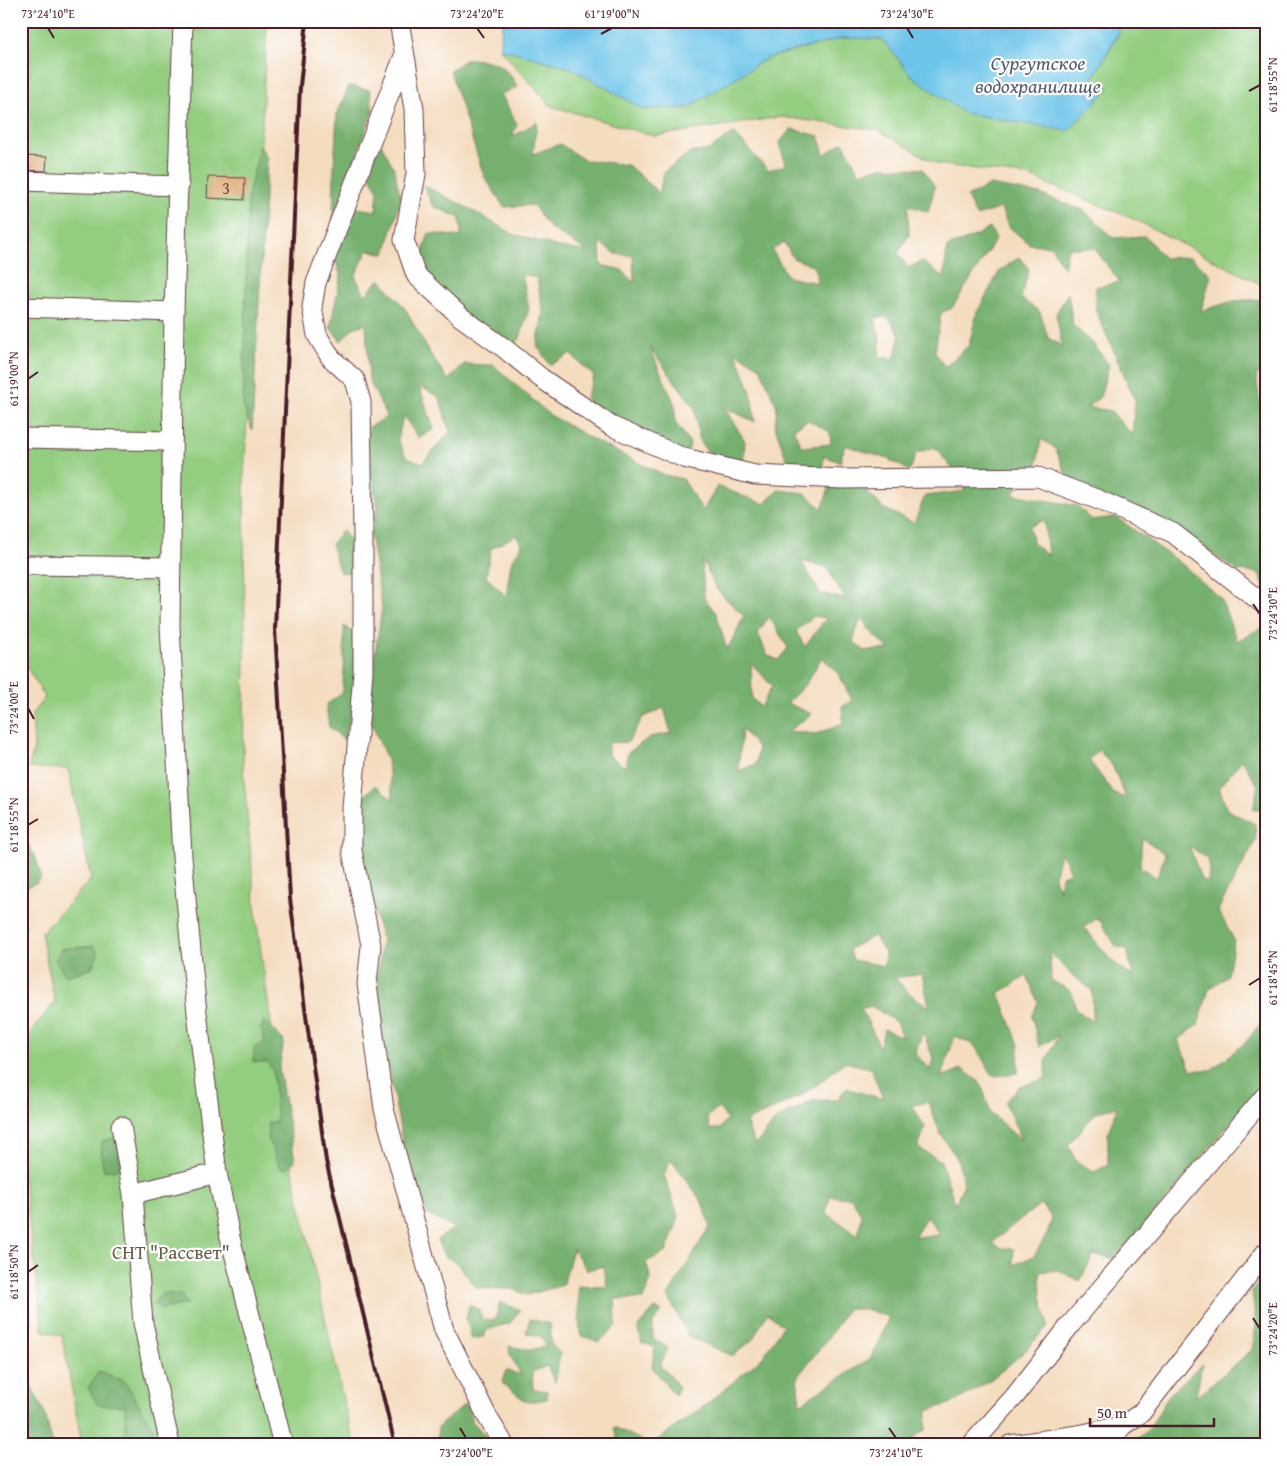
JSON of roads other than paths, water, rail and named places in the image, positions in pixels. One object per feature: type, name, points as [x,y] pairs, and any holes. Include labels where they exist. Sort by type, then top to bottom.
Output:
[{"type":"street","points":[[183,21],[174,312],[170,567],[170,626],[182,857],[196,1013],[217,1173],[230,1237],[283,1445]]},
{"type":"street","points":[[398,21],[414,109],[416,174],[404,240],[416,275],[461,317],[541,378],[611,426],[684,458],[755,475],[842,479],[1038,477],[1099,500],[1172,533],[1266,606]]},
{"type":"street","points":[[404,56],[316,283],[312,307],[317,334],[331,358],[354,380],[360,402],[363,532],[363,672],[352,808],[352,851],[371,944],[368,984],[384,1109],[444,1330],[488,1418],[502,1441],[502,1445]]},
{"type":"street","points":[[21,181],[179,186]]},
{"type":"street","points":[[21,307],[174,312]]},
{"type":"street","points":[[21,438],[172,441]]},
{"type":"street","points":[[30,565],[170,567]]},
{"type":"street","points":[[971,1445],[1015,1396],[1070,1324],[1266,1095]]},
{"type":"street","points":[[121,1126],[133,1194],[143,1323],[170,1445]]},
{"type":"street","points":[[133,1194],[217,1173]]},
{"type":"street","points":[[1107,1445],[1122,1426],[1141,1413],[1266,1252]]},
{"type":"street","points":[[1010,1445],[1078,1435],[1122,1426]]},
{"type":"water","name":"Сургутское водохранилище","points":[[503,21],[1113,21],[1119,32],[1092,79],[1109,88],[1068,131],[964,113],[912,76],[882,39],[843,38],[767,58],[688,108],[643,109],[571,68],[499,48]]},
{"type":"railway","points":[[307,21],[300,86],[275,629],[290,899],[326,1161],[395,1445]]},
{"type":"park label","name":"СНТ \"Рассвет\"","points":[[171,1252]]}]
